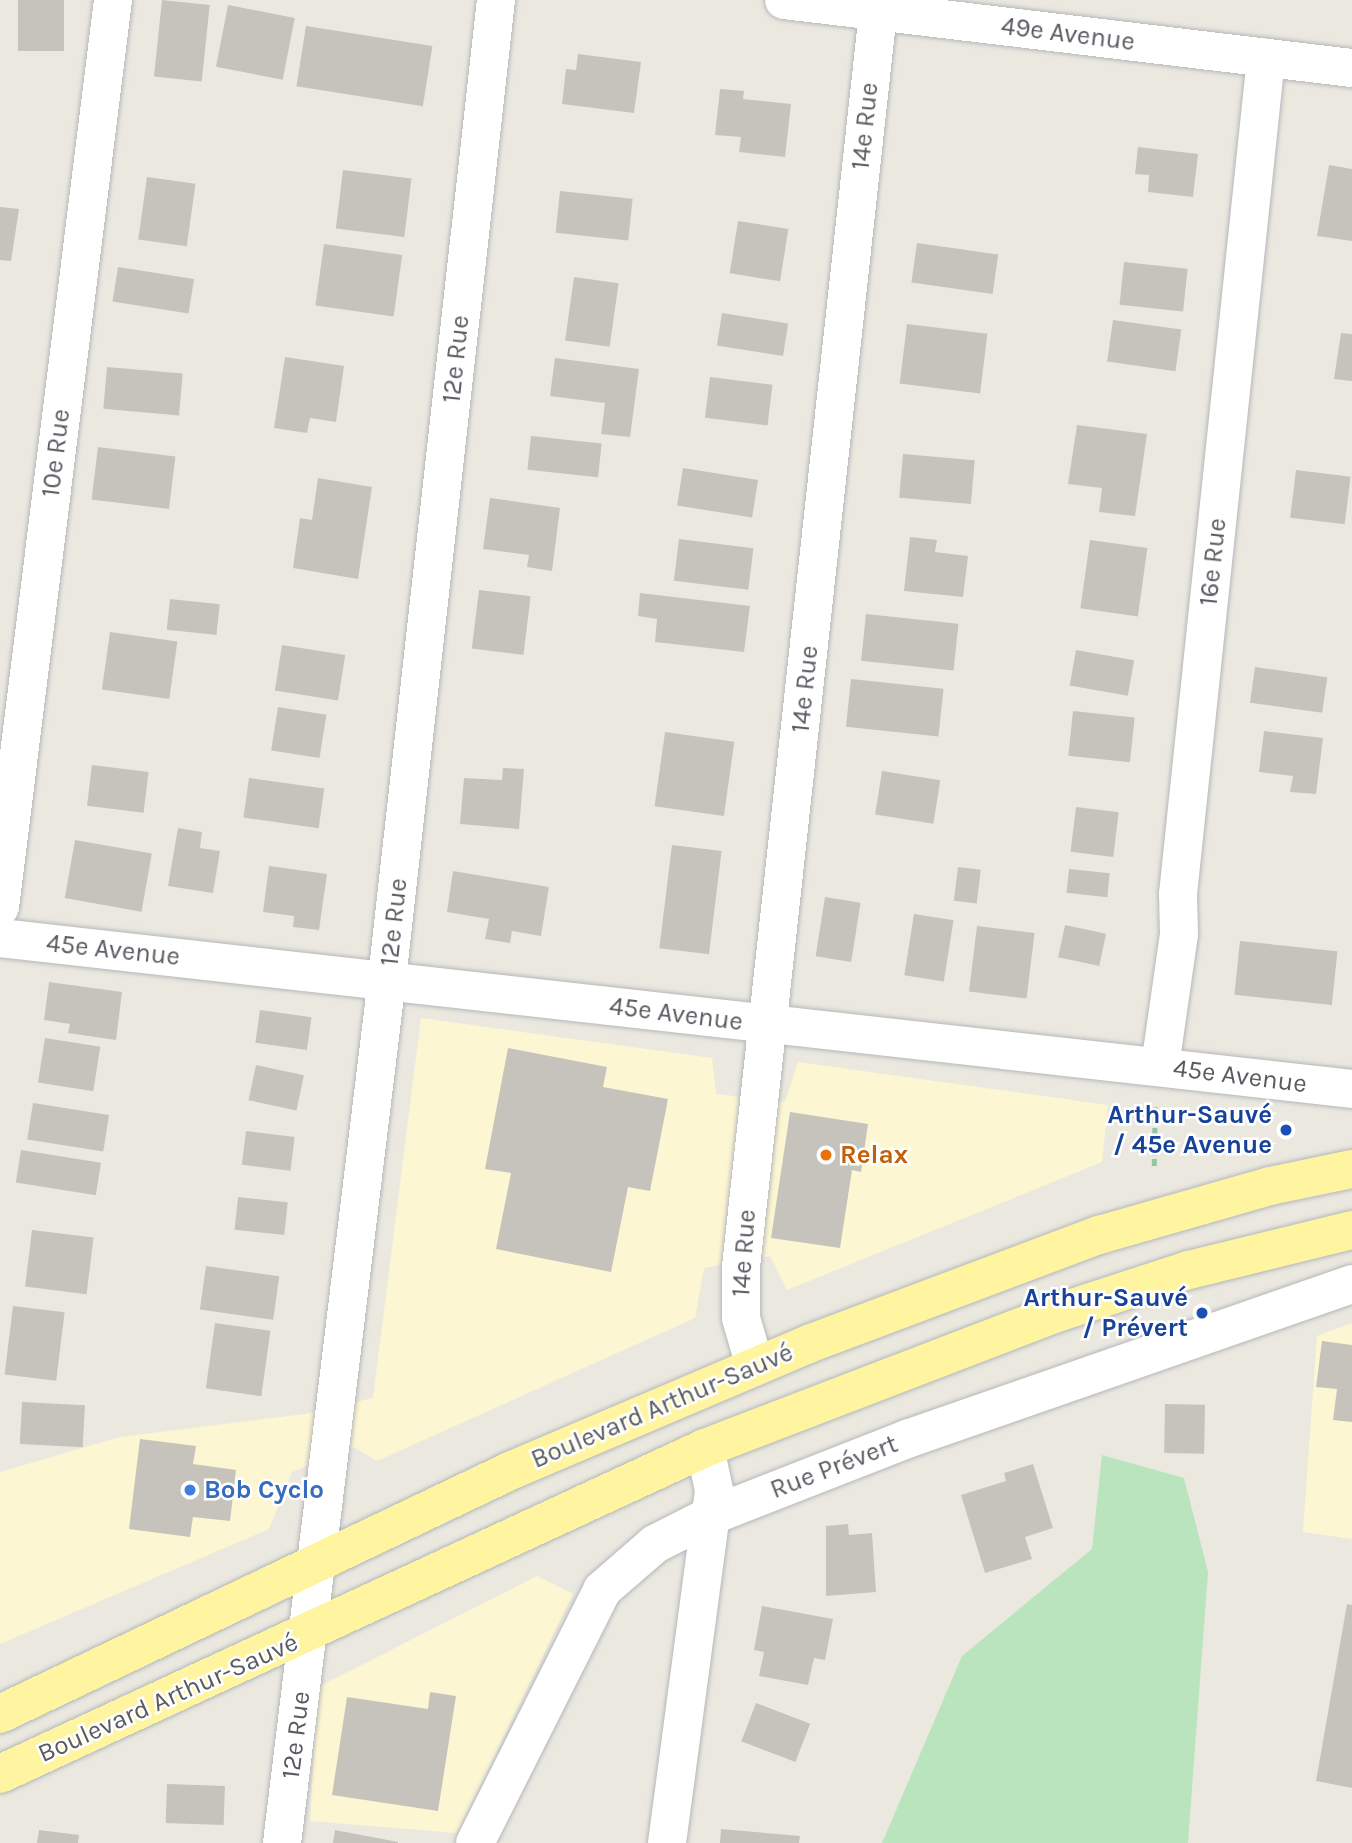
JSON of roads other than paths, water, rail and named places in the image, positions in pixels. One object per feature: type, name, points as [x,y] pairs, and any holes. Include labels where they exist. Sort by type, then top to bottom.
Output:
[{"type":"main road","name":"Boulevard Arthur-Sauvé","points":[[0,1714],[512,1470],[755,1366],[962,1282],[1087,1238],[1230,1196],[1352,1169]]},
{"type":"main road","name":"Boulevard Arthur-Sauvé","points":[[0,1774],[310,1633],[705,1448],[1073,1307],[1189,1270],[1352,1230]]},
{"type":"street","name":"10e Rue","points":[[0,906],[113,0]]},
{"type":"street","name":"12e Rue","points":[[282,1843],[310,1633],[387,979],[496,0]]},
{"type":"street","name":"49e Avenue","points":[[784,0],[1352,68]]},
{"type":"street","name":"14e Rue","points":[[755,1366],[741,1318],[741,1267],[878,11]]},
{"type":"street","name":"16e Rue","points":[[1160,1066],[1179,934],[1178,894],[1266,58]]},
{"type":"street","name":"45e Avenue","points":[[0,938],[387,979],[1352,1089]]},
{"type":"street","name":"Rue Prévert","points":[[475,1843],[602,1590],[655,1544],[708,1517],[907,1439],[1352,1284]]},
{"type":"street","points":[[667,1843],[714,1482],[705,1448]]},
{"type":"place","name":"Arthur-Sauvé / 45e Avenue","points":[[1286,1130]]},
{"type":"place","name":"Relax","points":[[826,1155]]},
{"type":"place","name":"Arthur-Sauvé / Prévert","points":[[1202,1313]]},
{"type":"place","name":"Bob Cyclo","points":[[190,1490]]}]
